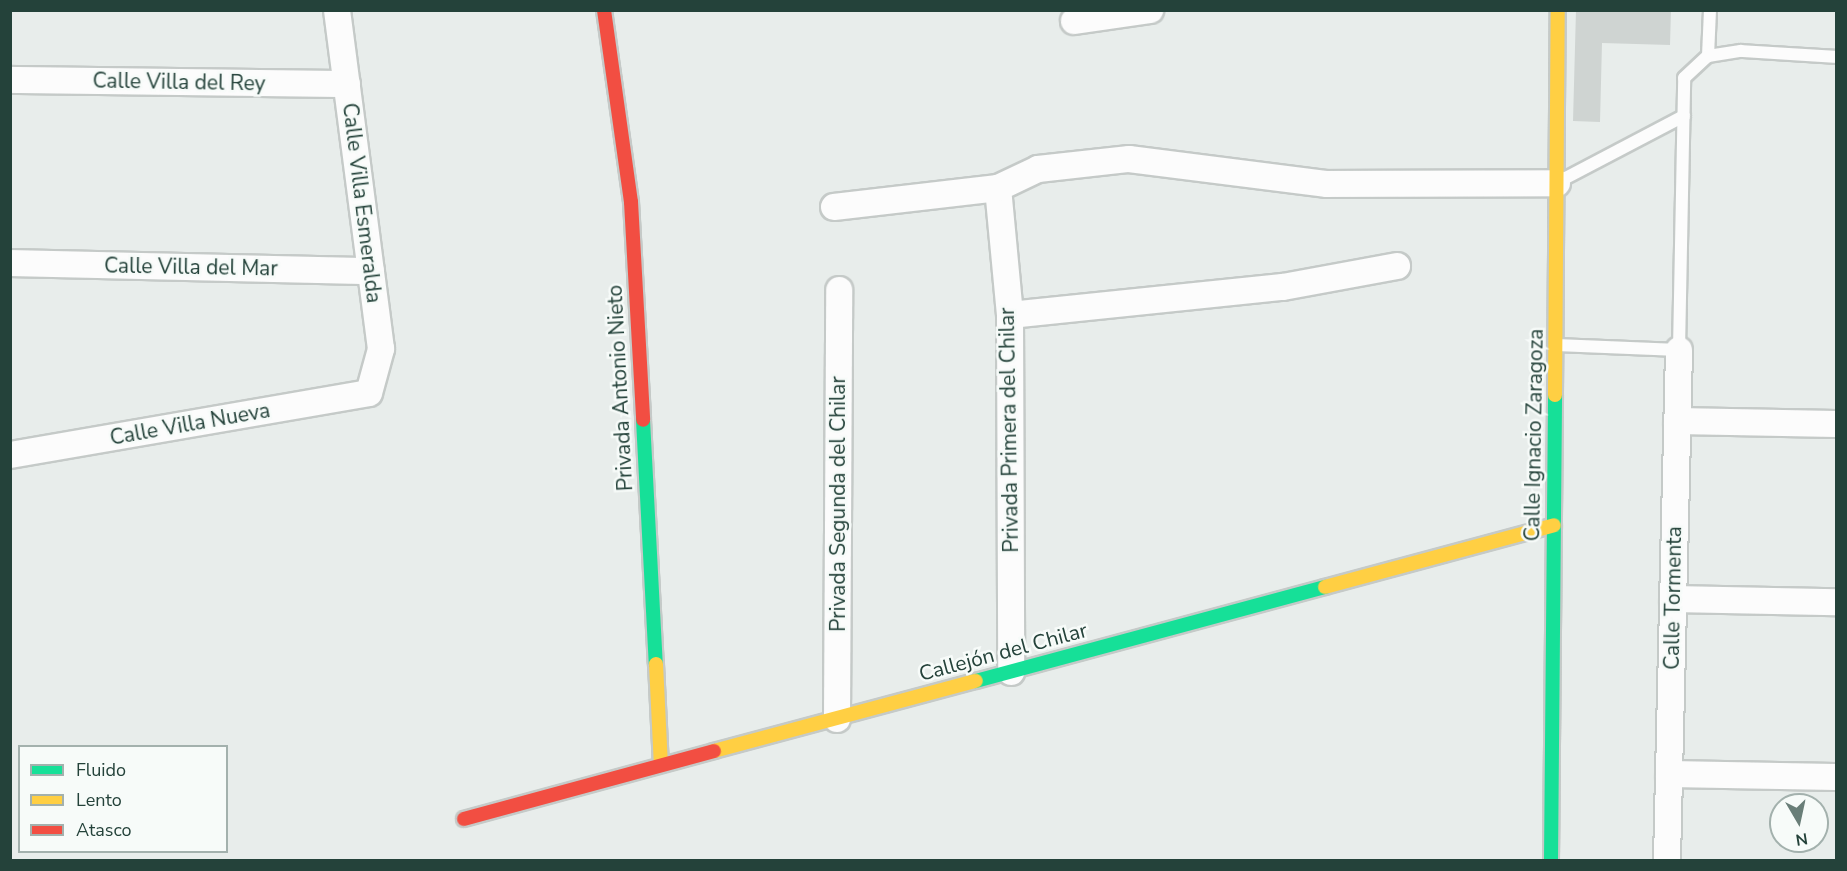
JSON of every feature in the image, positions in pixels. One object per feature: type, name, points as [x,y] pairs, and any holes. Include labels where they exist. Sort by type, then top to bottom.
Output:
[{"type":"street","name":"Calle Villa Esmeralda","points":[[337,10],[381,349],[369,393]]},
{"type":"street","name":"Privada Antonio Nieto","points":[[604,10],[631,202],[661,765]]},
{"type":"street","points":[[1074,21],[1150,10]]},
{"type":"street","name":"Calle Ignacio Zaragoza","points":[[1551,861],[1558,10]]},
{"type":"street","name":"Calle Villa del Rey","points":[[10,80],[347,84]]},
{"type":"street","points":[[834,207],[998,188],[1038,168],[1129,159],[1327,184],[1557,183]]},
{"type":"street","name":"Privada Primera del Chilar","points":[[998,188],[1010,315],[1011,672]]},
{"type":"street","name":"Calle Villa del Mar","points":[[10,263],[371,271]]},
{"type":"street","points":[[1010,315],[1283,287],[1397,266]]},
{"type":"street","name":"Privada Segunda del Chilar","points":[[837,718],[838,290]]},
{"type":"street","name":"Calle Tormenta","points":[[1667,861],[1678,343]]},
{"type":"street","name":"Calle Villa Nueva","points":[[10,455],[369,393]]},
{"type":"street","points":[[1677,421],[1836,424]]},
{"type":"street","name":"Callejón del Chilar","points":[[464,819],[1554,525]]},
{"type":"street","points":[[1673,599],[1836,602]]},
{"type":"street","points":[[1669,774],[1836,777]]},
{"type":"lane","points":[[1708,56],[1710,10]]},
{"type":"lane","points":[[1556,345],[1678,343],[1684,78],[1708,56],[1741,51],[1836,57]]},
{"type":"lane","points":[[1557,183],[1684,116]]},
{"type":"building","points":[[1576,10],[1671,10],[1670,45],[1602,43],[1600,122],[1573,121]]},
{"type":"traffic: fast","points":[[1551,860],[1555,395]]},
{"type":"traffic: fast","points":[[643,420],[656,664]]},
{"type":"traffic: fast","points":[[976,681],[1325,587]]},
{"type":"traffic: slow","points":[[1555,395],[1558,10]]},
{"type":"traffic: slow","points":[[1325,587],[1554,525]]},
{"type":"traffic: slow","points":[[656,664],[661,765]]},
{"type":"traffic: slow","points":[[714,751],[976,681]]},
{"type":"traffic: jam","points":[[604,10],[631,202],[643,420]]},
{"type":"traffic: jam","points":[[464,819],[714,751]]}]
